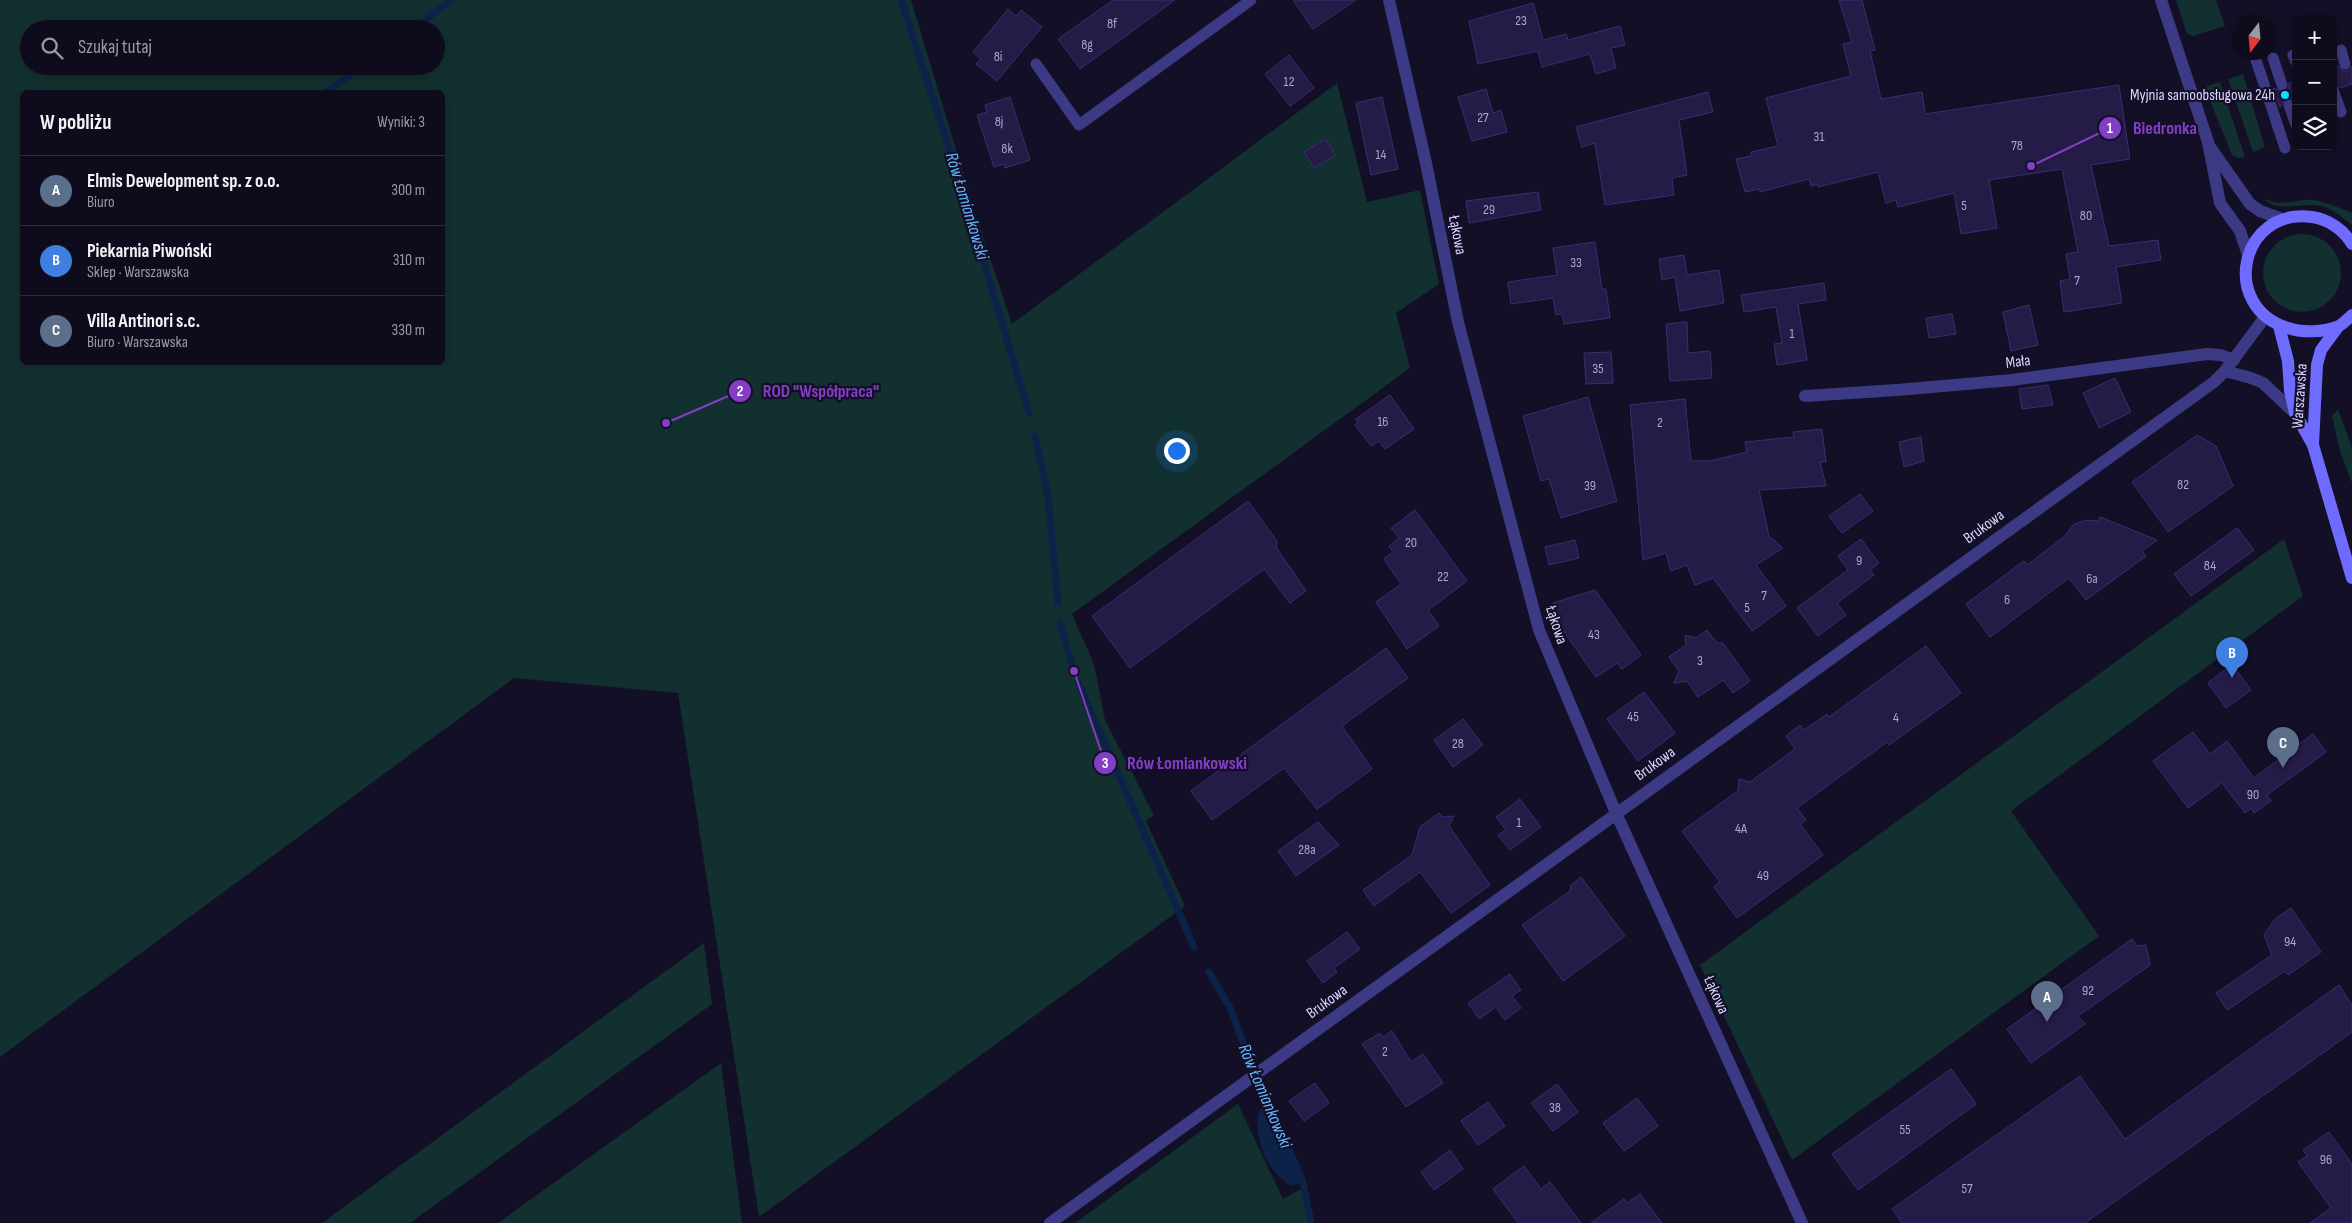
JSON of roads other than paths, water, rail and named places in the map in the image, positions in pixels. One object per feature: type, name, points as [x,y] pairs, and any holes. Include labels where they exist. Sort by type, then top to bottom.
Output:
[{"type":"street","name":"Łąkowa","points":[[1389,0],[1426,163],[1458,322],[1539,630],[1616,813],[1802,1223]]},
{"type":"street","points":[[2161,0],[2208,142],[2220,203],[2240,231],[2248,255]]},
{"type":"street","points":[[2208,142],[2250,204],[2260,211],[2282,219]]},
{"type":"street","points":[[2338,327],[2314,331],[2292,330],[2279,326],[2265,317],[2251,298],[2245,272],[2248,255],[2257,238],[2272,224],[2282,219],[2302,216],[2318,218],[2332,224],[2351,241]]},
{"type":"street","name":"Warszawska","points":[[2313,444],[2317,365],[2321,350],[2338,327],[2352,315]]},
{"type":"street","name":"Brukowa","points":[[1050,1223],[2214,382],[2234,360],[2265,317]]},
{"type":"street","name":"Warszawska","points":[[2279,326],[2288,362],[2290,391],[2295,413]]},
{"type":"street","name":"Mała","points":[[1805,396],[2012,380],[2207,354],[2221,355],[2234,360]]},
{"type":"street","name":"Warszawska","points":[[2225,371],[2264,383],[2295,413],[2313,444],[2352,578]]},
{"type":"lane","points":[[1036,64],[1079,125],[1251,0]]},
{"type":"lane","points":[[2341,50],[2345,64]]},
{"type":"lane","points":[[2256,60],[2285,148]]},
{"type":"lane","points":[[2274,60],[2282,85]]},
{"type":"lane","points":[[2337,101],[2341,112]]},
{"type":"lane","points":[[2289,104],[2292,113]]},
{"type":"water","points":[[1267,1104],[1275,1110],[1306,1179],[1293,1186],[1285,1182],[1267,1161],[1259,1139],[1258,1114]]},
{"type":"waterway","points":[[425,20],[451,0]]},
{"type":"waterway","name":"Rów Łomiankowski","points":[[901,0],[957,172],[1029,413]]},
{"type":"waterway","points":[[329,90],[350,75]]},
{"type":"waterway","name":"Rów Łomiankowski","points":[[1035,436],[1048,497],[1058,602]]},
{"type":"waterway","name":"Rów Łomiankowski","points":[[1060,624],[1074,671]]},
{"type":"waterway","name":"Rów Łomiankowski","points":[[1078,682],[1194,947]]},
{"type":"waterway","name":"Rów Łomiankowski","points":[[1209,972],[1230,1008],[1270,1113]]},
{"type":"waterway","name":"Rów Łomiankowski","points":[[1299,1175],[1303,1183],[1311,1223]]},
{"type":"place","name":"Myjnia samoobsługowa 24h","points":[[2285,95]]},
{"type":"place","name":"Biedronka","points":[[2031,166]]},
{"type":"place","name":"ROD \"Współpraca\"","points":[[666,423]]},
{"type":"place","name":"Rów Łomiankowski","points":[[1074,671]]},
{"type":"place","name":"Piekarnia Piwoński","points":[[2232,678]]},
{"type":"place","name":"Villa Antinori s.c.","points":[[2283,768]]},
{"type":"place","name":"Elmis Dewelopment sp. z o.o.","points":[[2047,1022]]}]
